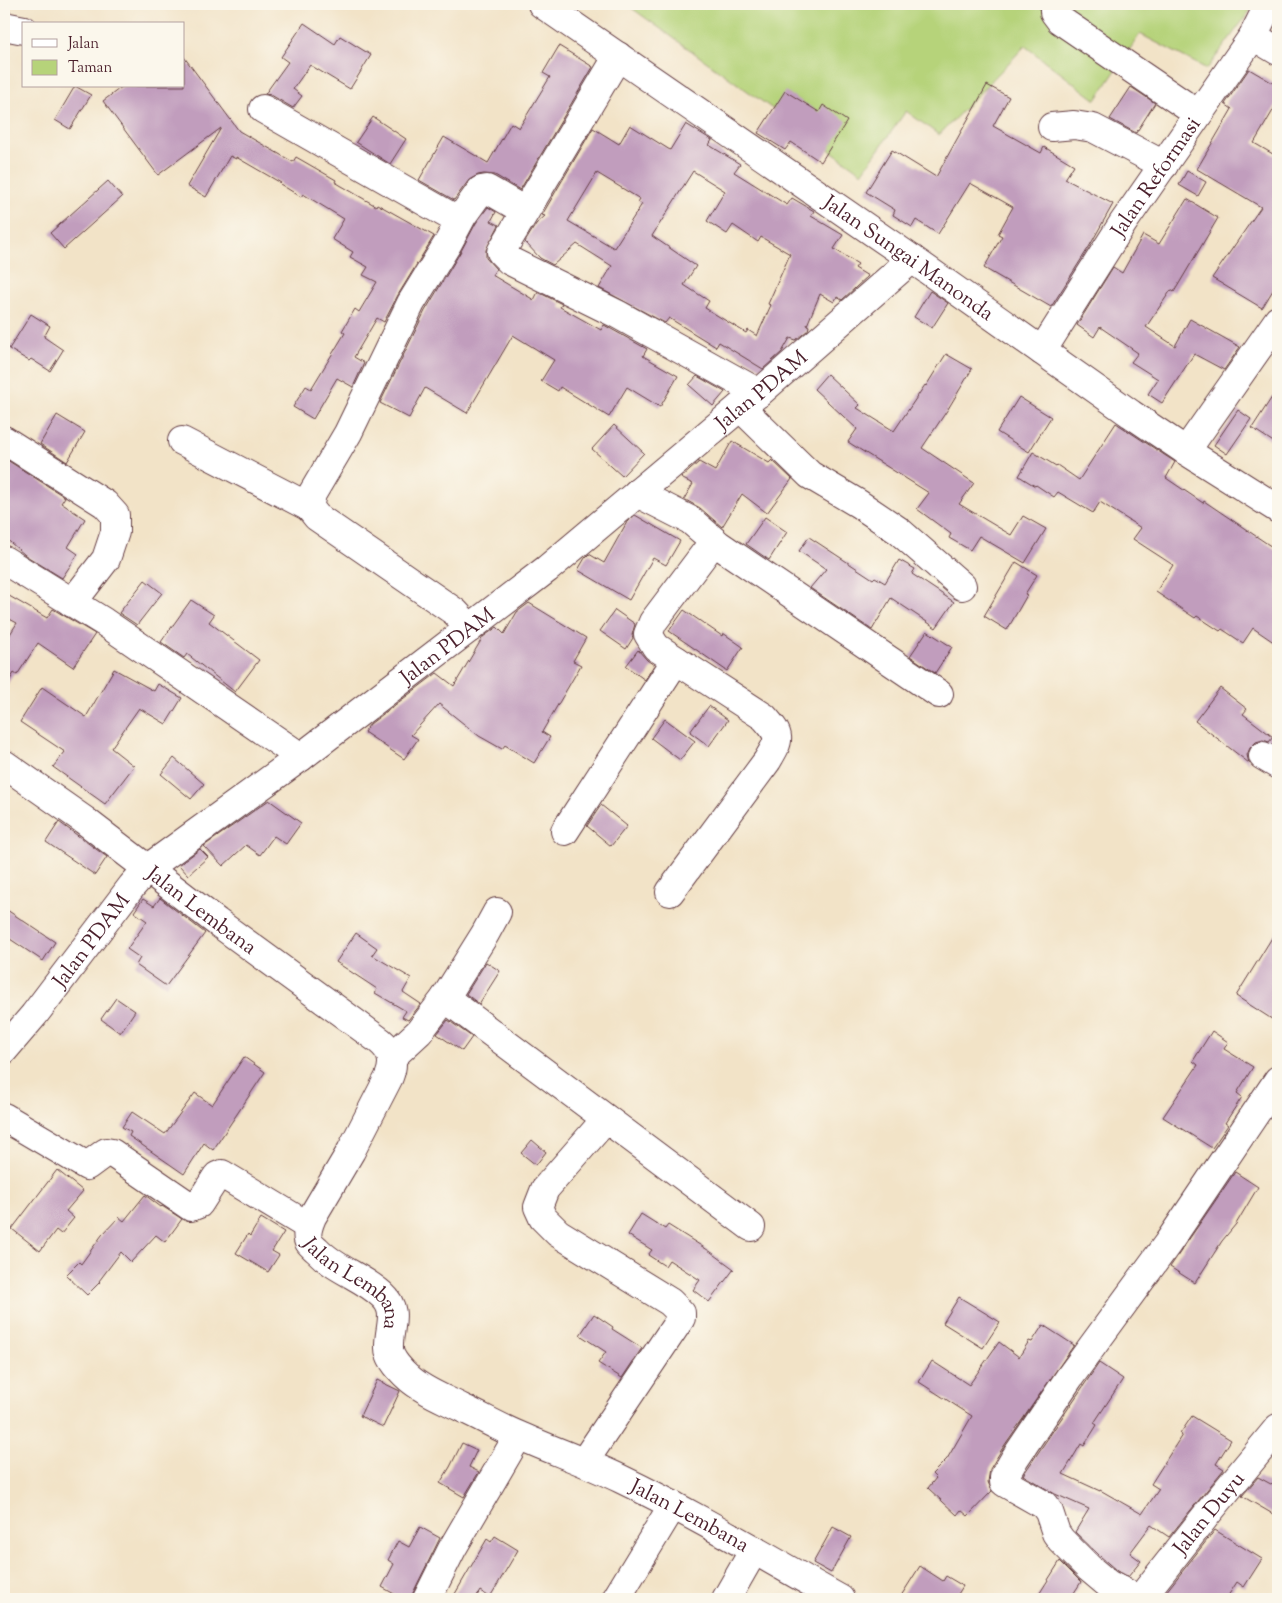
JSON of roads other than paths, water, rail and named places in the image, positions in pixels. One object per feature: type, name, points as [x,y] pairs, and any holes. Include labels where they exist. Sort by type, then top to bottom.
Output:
[{"type":"street","name":"Jalan Sungai Manonda","points":[[542,4],[1186,451],[1278,510]]},
{"type":"street","points":[[1054,4],[1054,12],[1060,20],[1198,114]]},
{"type":"street","name":"Jalan Reformasi","points":[[1042,351],[1096,264],[1253,36],[1269,4]]},
{"type":"street","points":[[4,26],[22,30]]},
{"type":"street","points":[[1253,36],[1278,51]]},
{"type":"street","points":[[618,56],[501,252],[506,259],[617,314],[749,400],[810,475],[859,504],[899,531],[962,586]]},
{"type":"street","points":[[263,109],[460,221]]},
{"type":"street","points":[[1052,127],[1074,125],[1093,128],[1164,165]]},
{"type":"street","points":[[308,507],[312,494],[348,433],[411,303],[460,221],[483,189],[525,210]]},
{"type":"street","name":"Jalan PDAM","points":[[4,1050],[34,1015],[132,886],[148,868],[301,758],[547,569],[749,400],[912,259]]},
{"type":"street","points":[[1186,451],[1278,320]]},
{"type":"street","points":[[4,440],[106,504],[115,515],[115,532],[106,559],[72,602]]},
{"type":"street","points":[[182,441],[308,507],[317,517],[455,612],[470,628]]},
{"type":"street","points":[[637,493],[690,520],[714,541],[939,694]]},
{"type":"street","points":[[670,892],[768,761],[778,744],[776,730],[764,717],[656,647],[648,634],[654,622],[714,541]]},
{"type":"street","points":[[4,560],[104,622],[301,758]]},
{"type":"street","points":[[565,831],[676,660]]},
{"type":"street","name":"Jalan Lembana","points":[[4,764],[78,816],[217,922],[385,1045],[392,1057],[392,1070],[351,1151],[312,1216],[308,1226],[309,1242],[329,1262],[379,1292],[387,1299],[394,1316],[389,1349],[392,1358],[411,1380],[428,1391],[518,1436],[584,1462],[673,1505],[840,1599]]},
{"type":"street","points":[[392,1057],[419,1032],[444,998],[497,912]]},
{"type":"street","points":[[444,998],[751,1227]]},
{"type":"street","points":[[1139,1599],[1108,1584],[1089,1568],[1056,1533],[1049,1512],[1044,1505],[1004,1482],[1004,1477],[1014,1458],[1069,1378],[1163,1250],[1278,1080]]},
{"type":"street","points":[[4,1117],[87,1166],[106,1152],[112,1153],[191,1207],[198,1204],[217,1176],[222,1174],[308,1226]]},
{"type":"street","points":[[584,1462],[681,1318],[681,1313],[670,1302],[558,1233],[543,1218],[538,1207],[545,1189],[606,1119]]},
{"type":"street","name":"Jalan Duyu","points":[[1139,1599],[1278,1428]]},
{"type":"street","points":[[426,1599],[452,1549],[518,1436]]},
{"type":"street","points":[[616,1599],[673,1505]]},
{"type":"street","points":[[726,1599],[754,1550]]}]
